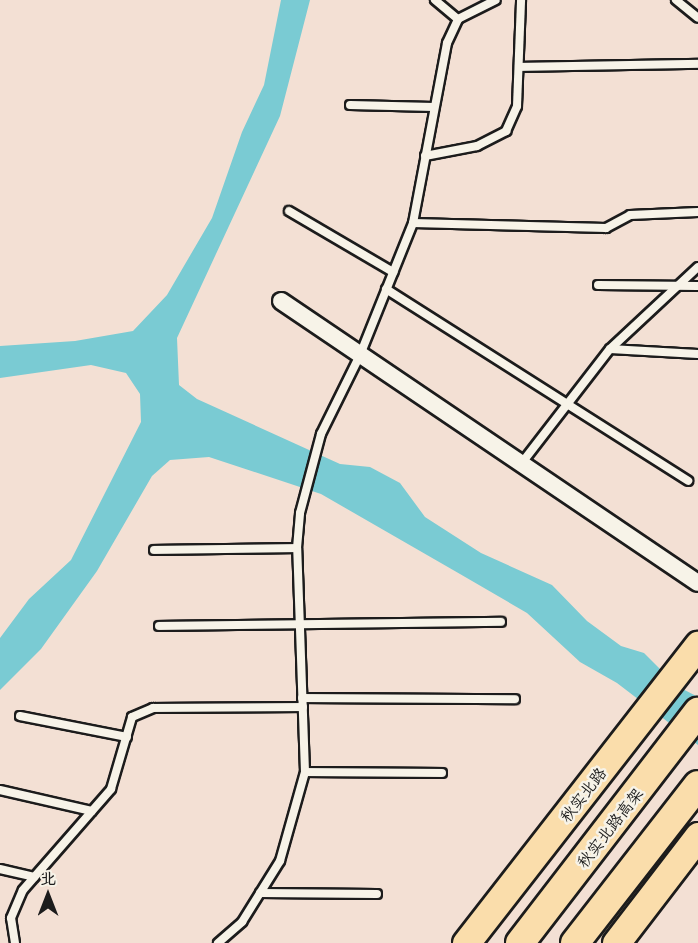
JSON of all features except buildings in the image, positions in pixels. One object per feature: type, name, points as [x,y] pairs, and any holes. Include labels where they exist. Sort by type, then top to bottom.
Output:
[{"type":"highway","name":"秋实北路高架","points":[[519,943],[698,712]]},
{"type":"highway","points":[[575,943],[698,784]]},
{"type":"main road","name":"秋实北路","points":[[466,943],[698,645]]},
{"type":"main road","points":[[616,943],[698,836]]},
{"type":"street","points":[[281,301],[698,583]]},
{"type":"lane","points":[[435,0],[458,19]]},
{"type":"lane","points":[[218,943],[242,922],[280,861],[305,772],[297,548],[300,513],[321,434],[360,355],[414,223],[447,43],[458,19],[496,0]]},
{"type":"lane","points":[[425,156],[477,146],[506,131],[517,106],[521,0]]},
{"type":"lane","points":[[676,0],[696,14]]},
{"type":"lane","points":[[519,67],[698,64]]},
{"type":"lane","points":[[350,105],[434,107]]},
{"type":"lane","points":[[289,211],[393,272]]},
{"type":"lane","points":[[414,223],[606,228],[630,215],[698,212]]},
{"type":"lane","points":[[521,464],[610,349],[698,267]]},
{"type":"lane","points":[[598,285],[698,286]]},
{"type":"lane","points":[[386,289],[688,481]]},
{"type":"lane","points":[[610,349],[698,354]]},
{"type":"lane","points":[[154,550],[297,548]]},
{"type":"lane","points":[[159,626],[501,622]]},
{"type":"lane","points":[[15,943],[11,918],[23,890],[111,789],[132,717],[153,708],[302,702],[515,699]]},
{"type":"lane","points":[[20,716],[127,737]]},
{"type":"lane","points":[[305,772],[442,773]]},
{"type":"lane","points":[[0,790],[92,811]]},
{"type":"lane","points":[[0,868],[34,877]]},
{"type":"lane","points":[[260,893],[377,894]]},
{"type":"water","points":[[281,0],[310,0],[280,116],[177,338],[179,385],[197,399],[340,464],[370,467],[400,483],[425,517],[481,553],[552,585],[587,621],[621,646],[644,653],[677,686],[698,697],[698,745],[617,683],[580,662],[527,613],[321,494],[209,457],[170,460],[152,476],[97,571],[41,649],[0,690],[0,638],[29,599],[71,560],[141,422],[140,394],[126,373],[91,365],[0,378],[0,346],[75,341],[133,331],[167,295],[212,218],[242,132],[264,85]]}]
